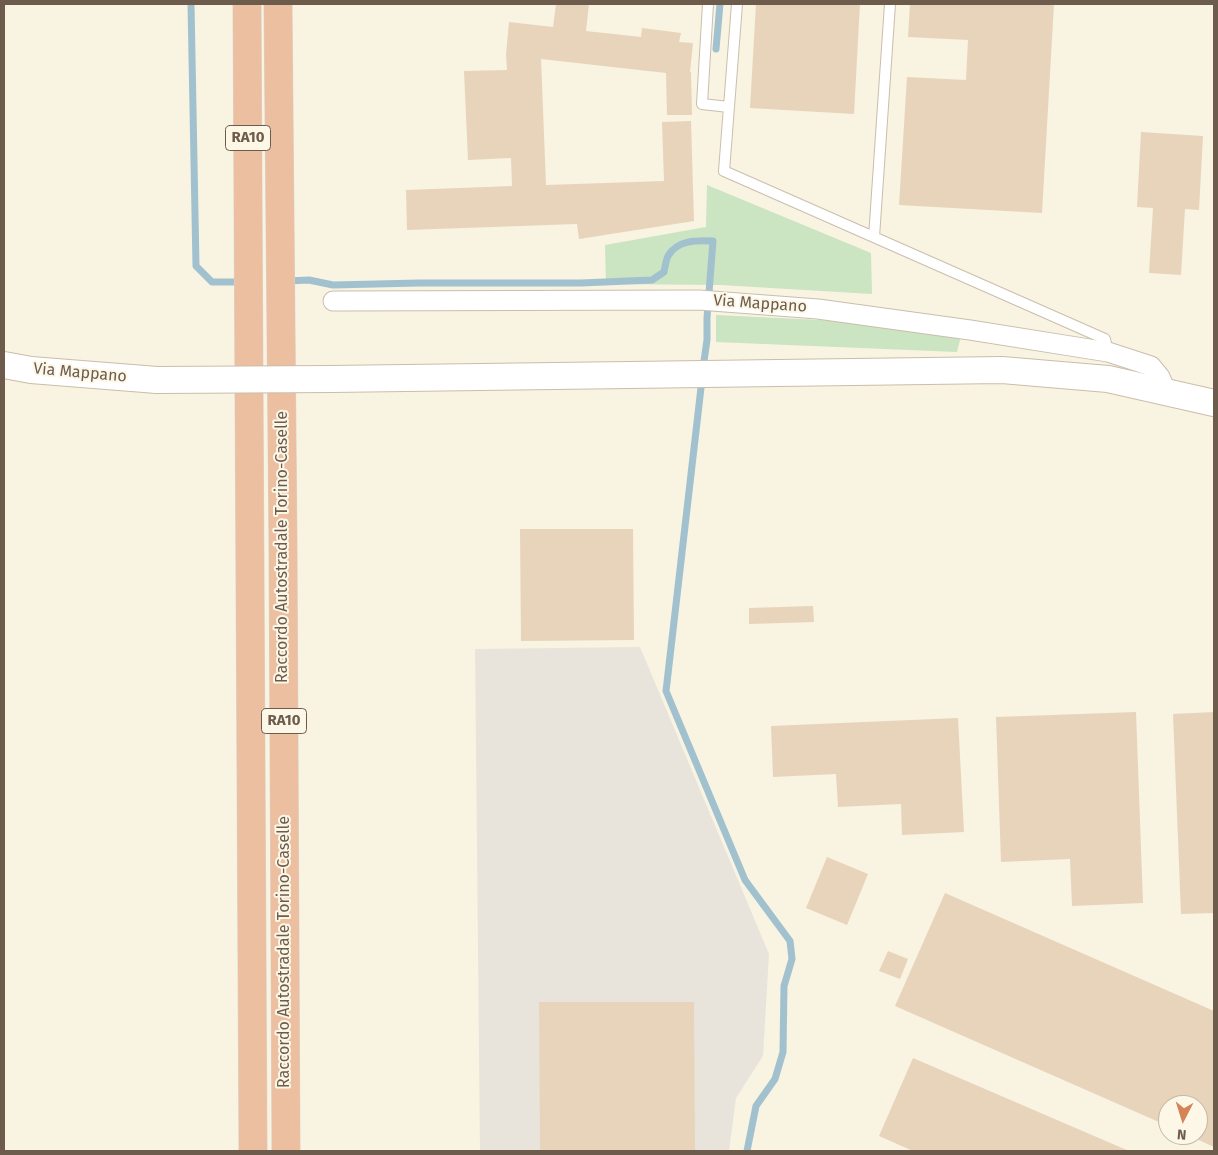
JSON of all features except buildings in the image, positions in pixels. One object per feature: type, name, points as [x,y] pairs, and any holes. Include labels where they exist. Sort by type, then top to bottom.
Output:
[{"type":"highway","name":"Raccordo Autostradale Torino-Caselle","points":[[247,4],[254,1151]]},
{"type":"highway","name":"Raccordo Autostradale Torino-Caselle","points":[[278,4],[286,1151]]},
{"type":"street","name":"Via Mappano","points":[[333,301],[699,300],[818,309],[970,330],[1108,352],[1151,366],[1160,377],[1166,391]]},
{"type":"street","name":"Via Mappano","points":[[4,365],[31,370],[157,380],[1002,370],[1108,379],[1166,391]]},
{"type":"street","points":[[1166,391],[1214,403]]},
{"type":"lane","points":[[708,4],[702,104],[729,107]]},
{"type":"lane","points":[[737,4],[724,171],[1105,339],[1108,352]]},
{"type":"lane","points":[[874,237],[890,4]]},
{"type":"shaded area","points":[[640,647],[769,954],[763,1056],[736,1098],[729,1151],[480,1151],[475,649]]},
{"type":"green space","points":[[707,185],[871,253],[872,294],[721,285],[606,284],[605,245],[706,227]]},
{"type":"green space","points":[[716,315],[841,321],[961,336],[957,352],[716,342]]},
{"type":"waterway","points":[[191,4],[196,266],[212,282],[244,282]]},
{"type":"waterway","points":[[716,49],[720,4]]},
{"type":"waterway","points":[[287,281],[309,280],[333,285],[581,283],[652,280],[664,272],[668,256],[677,247],[688,242],[713,241],[707,340],[703,368]]},
{"type":"waterway","points":[[702,379],[666,691],[745,880],[790,941],[792,959],[784,986],[783,1052],[775,1079],[756,1106],[747,1151]]}]
